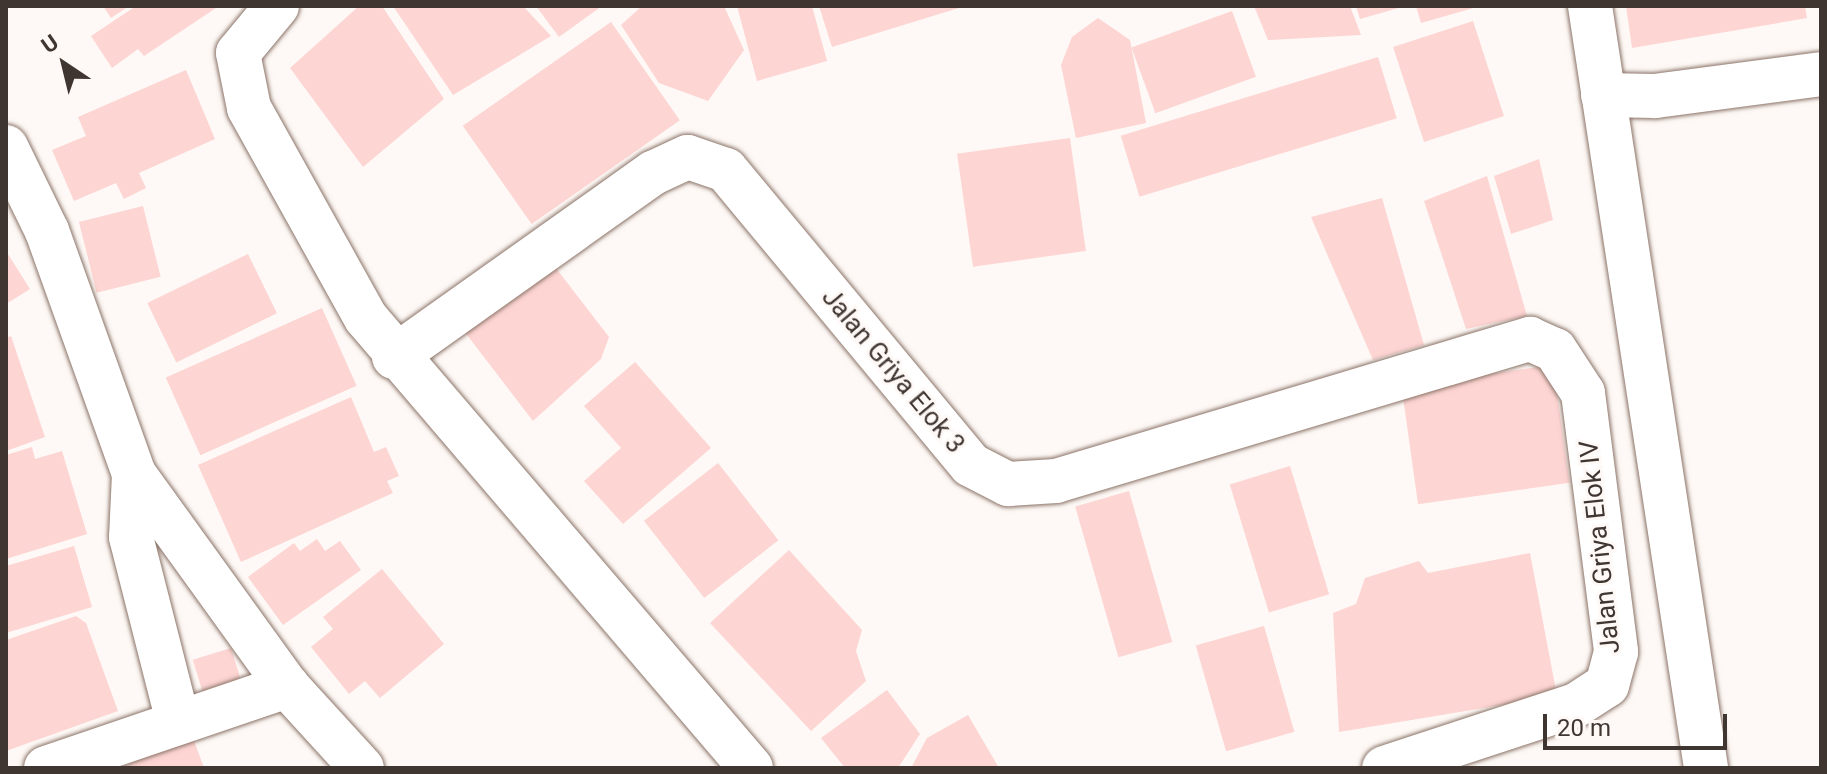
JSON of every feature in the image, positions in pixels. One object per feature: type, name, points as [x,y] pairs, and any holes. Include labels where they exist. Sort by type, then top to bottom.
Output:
[{"type":"street","points":[[277,6],[238,53],[249,108],[394,357],[751,768]]},
{"type":"street","points":[[1590,6],[1706,768]]},
{"type":"street","points":[[1603,95],[1655,96],[1821,74]]},
{"type":"street","points":[[6,147],[47,231],[134,474],[287,686],[362,768]]},
{"type":"street","name":"Jalan Griya Elok 3","points":[[394,357],[653,173],[688,157],[726,170],[971,465],[1008,484],[1056,481],[1530,339]]},
{"type":"street","name":"Jalan Griya Elok IV","points":[[1388,767],[1576,705],[1607,685],[1616,652],[1583,393],[1555,350],[1530,339]]},
{"type":"street","points":[[134,474],[131,537],[177,718]]},
{"type":"street","points":[[46,768],[177,718],[287,686]]},
{"type":"building","points":[[103,6],[129,6],[111,18]]},
{"type":"building","points":[[136,6],[219,6],[144,56],[138,49],[112,68],[91,36]]},
{"type":"building","points":[[359,6],[382,6],[444,99],[363,167],[290,68]]},
{"type":"building","points":[[393,6],[523,6],[551,36],[453,95]]},
{"type":"building","points":[[536,6],[602,6],[559,37]]},
{"type":"building","points":[[642,6],[724,6],[744,50],[708,101],[659,83],[621,25]]},
{"type":"building","points":[[737,6],[812,6],[827,61],[757,81]]},
{"type":"building","points":[[819,6],[962,6],[962,7],[832,47]]},
{"type":"building","points":[[1254,6],[1350,6],[1361,35],[1268,40]]},
{"type":"building","points":[[1356,6],[1402,6],[1402,7],[1360,19]]},
{"type":"building","points":[[1416,6],[1477,6],[1477,7],[1421,23]]},
{"type":"building","points":[[1626,6],[1805,6],[1807,18],[1632,48]]},
{"type":"building","points":[[1232,11],[1256,77],[1155,113],[1131,48]]},
{"type":"building","points":[[1098,18],[1130,40],[1146,123],[1076,138],[1061,65],[1072,37]]},
{"type":"building","points":[[1473,21],[1504,116],[1424,142],[1393,47]]},
{"type":"building","points":[[611,22],[680,120],[532,224],[463,126]]},
{"type":"building","points":[[1378,57],[1397,118],[1139,197],[1121,136]]},
{"type":"building","points":[[186,70],[215,139],[139,173],[146,188],[124,199],[116,183],[74,201],[52,150],[86,136],[78,117]]},
{"type":"building","points":[[1070,138],[1086,251],[973,267],[957,154]]},
{"type":"building","points":[[1539,159],[1553,220],[1511,234],[1494,176]]},
{"type":"building","points":[[1487,176],[1527,316],[1466,329],[1424,201]]},
{"type":"building","points":[[1382,198],[1424,345],[1373,360],[1311,217]]},
{"type":"building","points":[[143,206],[161,277],[97,293],[79,222]]},
{"type":"building","points":[[6,251],[30,289],[6,304]]},
{"type":"building","points":[[248,254],[277,313],[176,362],[147,303]]},
{"type":"building","points":[[552,263],[609,337],[601,359],[533,421],[464,331]]},
{"type":"building","points":[[322,308],[357,386],[200,455],[166,378]]},
{"type":"building","points":[[11,336],[45,437],[6,451],[6,338]]},
{"type":"building","points":[[635,362],[711,448],[623,524],[584,481],[621,448],[584,406]]},
{"type":"building","points":[[1553,365],[1570,483],[1418,504],[1401,386]]},
{"type":"building","points":[[351,397],[374,452],[386,447],[399,476],[387,481],[393,493],[241,562],[198,465]]},
{"type":"building","points":[[32,447],[35,459],[62,451],[87,534],[6,559],[6,455]]},
{"type":"building","points":[[718,463],[778,540],[704,598],[644,521]]},
{"type":"building","points":[[1290,466],[1329,594],[1269,613],[1230,484]]},
{"type":"building","points":[[1129,491],[1172,642],[1118,657],[1075,506]]},
{"type":"building","points":[[317,539],[325,551],[340,541],[361,570],[283,625],[248,577],[294,543],[300,551]]},
{"type":"building","points":[[74,546],[92,607],[6,633],[6,566]]},
{"type":"building","points":[[789,550],[862,630],[856,651],[866,681],[811,731],[710,623]]},
{"type":"building","points":[[1530,553],[1557,696],[1339,732],[1333,613],[1356,604],[1365,578],[1419,561],[1428,573]]},
{"type":"building","points":[[382,569],[444,644],[380,698],[365,681],[349,694],[311,647],[333,629],[323,617]]},
{"type":"building","points":[[76,616],[86,623],[118,711],[6,751],[6,640]]},
{"type":"building","points":[[1264,626],[1294,732],[1226,751],[1196,646]]},
{"type":"building","points":[[231,648],[241,681],[203,692],[193,660]]},
{"type":"building","points":[[887,690],[920,734],[898,768],[845,768],[821,738]]},
{"type":"building","points":[[968,715],[999,768],[911,768],[927,738]]},
{"type":"building","points":[[193,738],[204,768],[119,768]]}]
